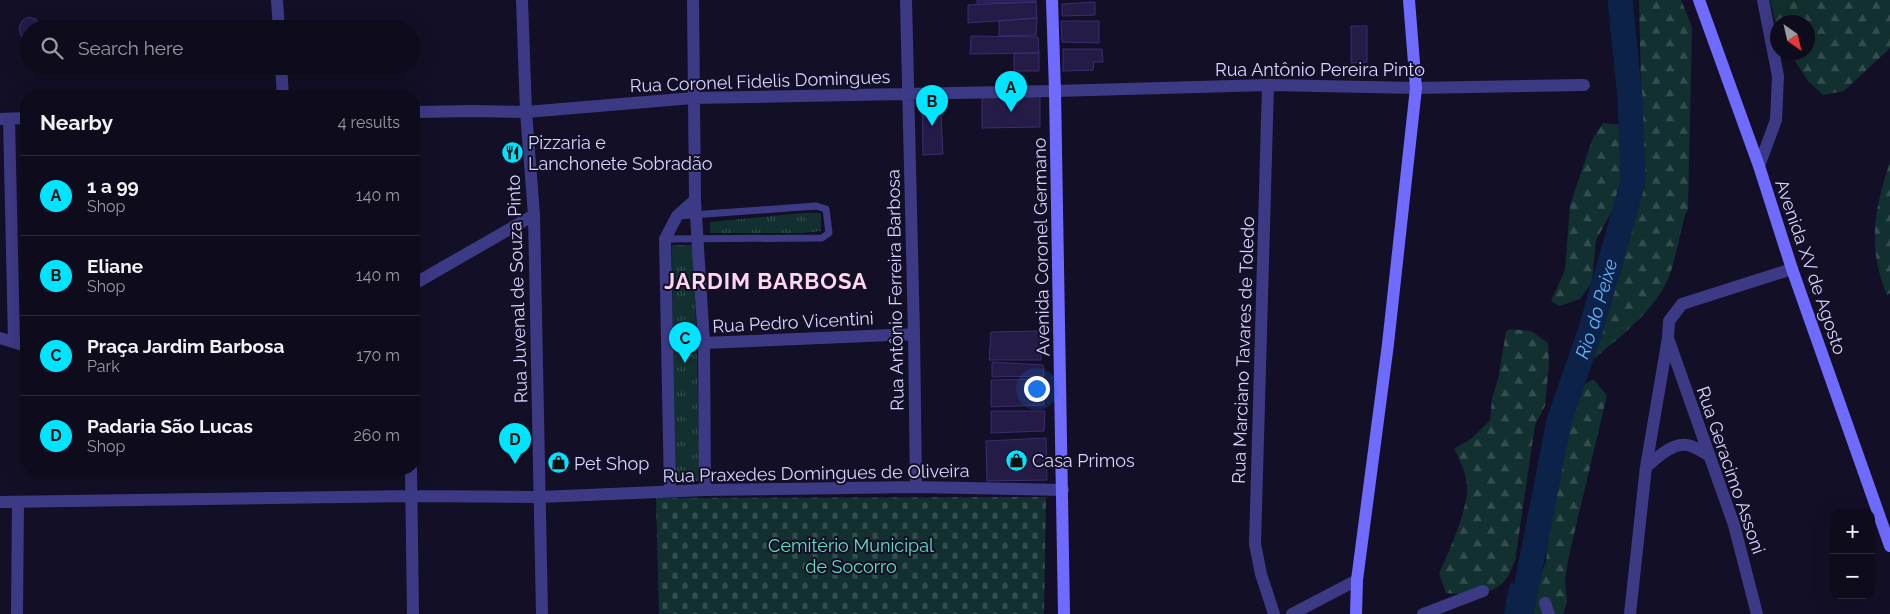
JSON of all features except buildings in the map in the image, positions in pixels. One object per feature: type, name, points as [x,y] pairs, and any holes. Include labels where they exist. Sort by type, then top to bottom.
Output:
[{"type":"street","points":[[277,0],[278,20]]},
{"type":"street","name":"Rua Juvenal de Souza Pinto","points":[[522,0],[526,112],[534,215],[542,614]]},
{"type":"street","points":[[693,0],[695,200],[704,343],[705,490]]},
{"type":"street","name":"Rua Antônio Ferreira Barbosa","points":[[906,0],[916,487]]},
{"type":"street","name":"Avenida Coronel Germano","points":[[1052,0],[1056,91],[1064,614]]},
{"type":"street","points":[[1356,614],[1357,580],[1388,344],[1416,88],[1409,0]]},
{"type":"street","name":"Avenida XV de Agosto","points":[[1699,0],[1759,166],[1792,269],[1890,546]]},
{"type":"street","points":[[1759,166],[1776,120],[1778,76],[1763,0]]},
{"type":"street","points":[[282,75],[283,90]]},
{"type":"street","name":"Rua Antônio Pereira Pinto","points":[[1056,91],[1268,84],[1416,88],[1584,85]]},
{"type":"street","name":"Rua Marciano Tavares de Toledo","points":[[1268,84],[1255,544],[1261,574],[1274,614]]},
{"type":"street","name":"Rua Coronel Fidelis Domingues","points":[[420,112],[526,112],[693,98],[1056,91]]},
{"type":"street","points":[[0,338],[20,344],[5,119],[20,118]]},
{"type":"street","points":[[670,491],[664,239],[677,216],[695,200]]},
{"type":"street","points":[[420,281],[534,215]]},
{"type":"street","points":[[1630,614],[1646,467],[1668,338],[1669,321],[1682,304],[1792,269]]},
{"type":"street","name":"Rua Pedro Vicentini","points":[[704,343],[914,334]]},
{"type":"street","name":"Rua Geracimo Assoni","points":[[1668,338],[1734,525],[1757,614]]},
{"type":"street","points":[[1646,467],[1663,452],[1676,446],[1689,445],[1708,455]]},
{"type":"street","points":[[411,475],[413,614]]},
{"type":"street","name":"Rua Praxedes Domingues de Oliveira","points":[[0,502],[412,496],[540,497],[705,490],[916,487],[1063,490]]},
{"type":"street","points":[[17,614],[18,502]]},
{"type":"street","points":[[1292,614],[1357,580]]},
{"type":"street","points":[[1423,614],[1483,591]]},
{"type":"lane","points":[[664,239],[822,238],[828,233],[826,209],[816,206],[677,216]]},
{"type":"green space","points":[[1639,0],[1681,0],[1692,27],[1688,210],[1671,271],[1662,291],[1626,332],[1595,358],[1584,340],[1596,300],[1612,257],[1622,238],[1643,176]]},
{"type":"green space","points":[[1770,0],[1890,0],[1890,48],[1844,91],[1823,95],[1808,81],[1794,60],[1815,60],[1815,15],[1774,15]]},
{"type":"green space","points":[[1603,123],[1624,125],[1636,143],[1633,164],[1627,184],[1596,240],[1592,282],[1580,299],[1559,306],[1551,301],[1565,270],[1570,205],[1592,140]]},
{"type":"green space","points":[[1890,162],[1890,293],[1887,295],[1877,261],[1875,228],[1880,196]]},
{"type":"green space","points":[[821,213],[821,231],[802,233],[710,233],[710,222]]},
{"type":"green space","points":[[672,245],[694,245],[700,481],[674,481]]},
{"type":"green space","points":[[1510,329],[1531,331],[1548,343],[1549,364],[1545,406],[1535,425],[1515,561],[1506,579],[1494,589],[1479,594],[1446,593],[1439,573],[1460,521],[1467,491],[1465,475],[1454,449],[1472,438],[1490,420],[1492,399],[1498,379],[1506,332]]},
{"type":"green space","points":[[1593,379],[1607,395],[1568,560],[1565,581],[1567,602],[1563,614],[1534,614],[1533,605],[1546,561],[1556,455],[1558,453],[1557,432],[1563,412],[1573,392]]},
{"type":"green space","name":"Cemitério Municipal de Socorro","points":[[1046,497],[1044,614],[659,614],[656,498]]},
{"type":"water","points":[[1510,583],[1536,589],[1531,614],[1504,614]]},
{"type":"waterway","name":"Rio do Peixe","points":[[1521,614],[1559,421],[1591,329],[1633,182],[1630,98],[1620,0]]},
{"type":"place","name":"1 a 99","points":[[1011,112]]},
{"type":"place","name":"Eliane","points":[[932,126]]},
{"type":"place","name":"Pizzaria e Lanchonete Sobradão","points":[[512,152]]},
{"type":"place","name":"Praça Jardim Barbosa","points":[[685,363]]},
{"type":"place","name":"Casa Primos","points":[[1016,460]]},
{"type":"place","name":"Pet Shop","points":[[558,463]]},
{"type":"place","name":"Padaria São Lucas","points":[[515,464]]},
{"type":"district","name":"JARDIM BARBOSA","points":[[766,281]]}]
